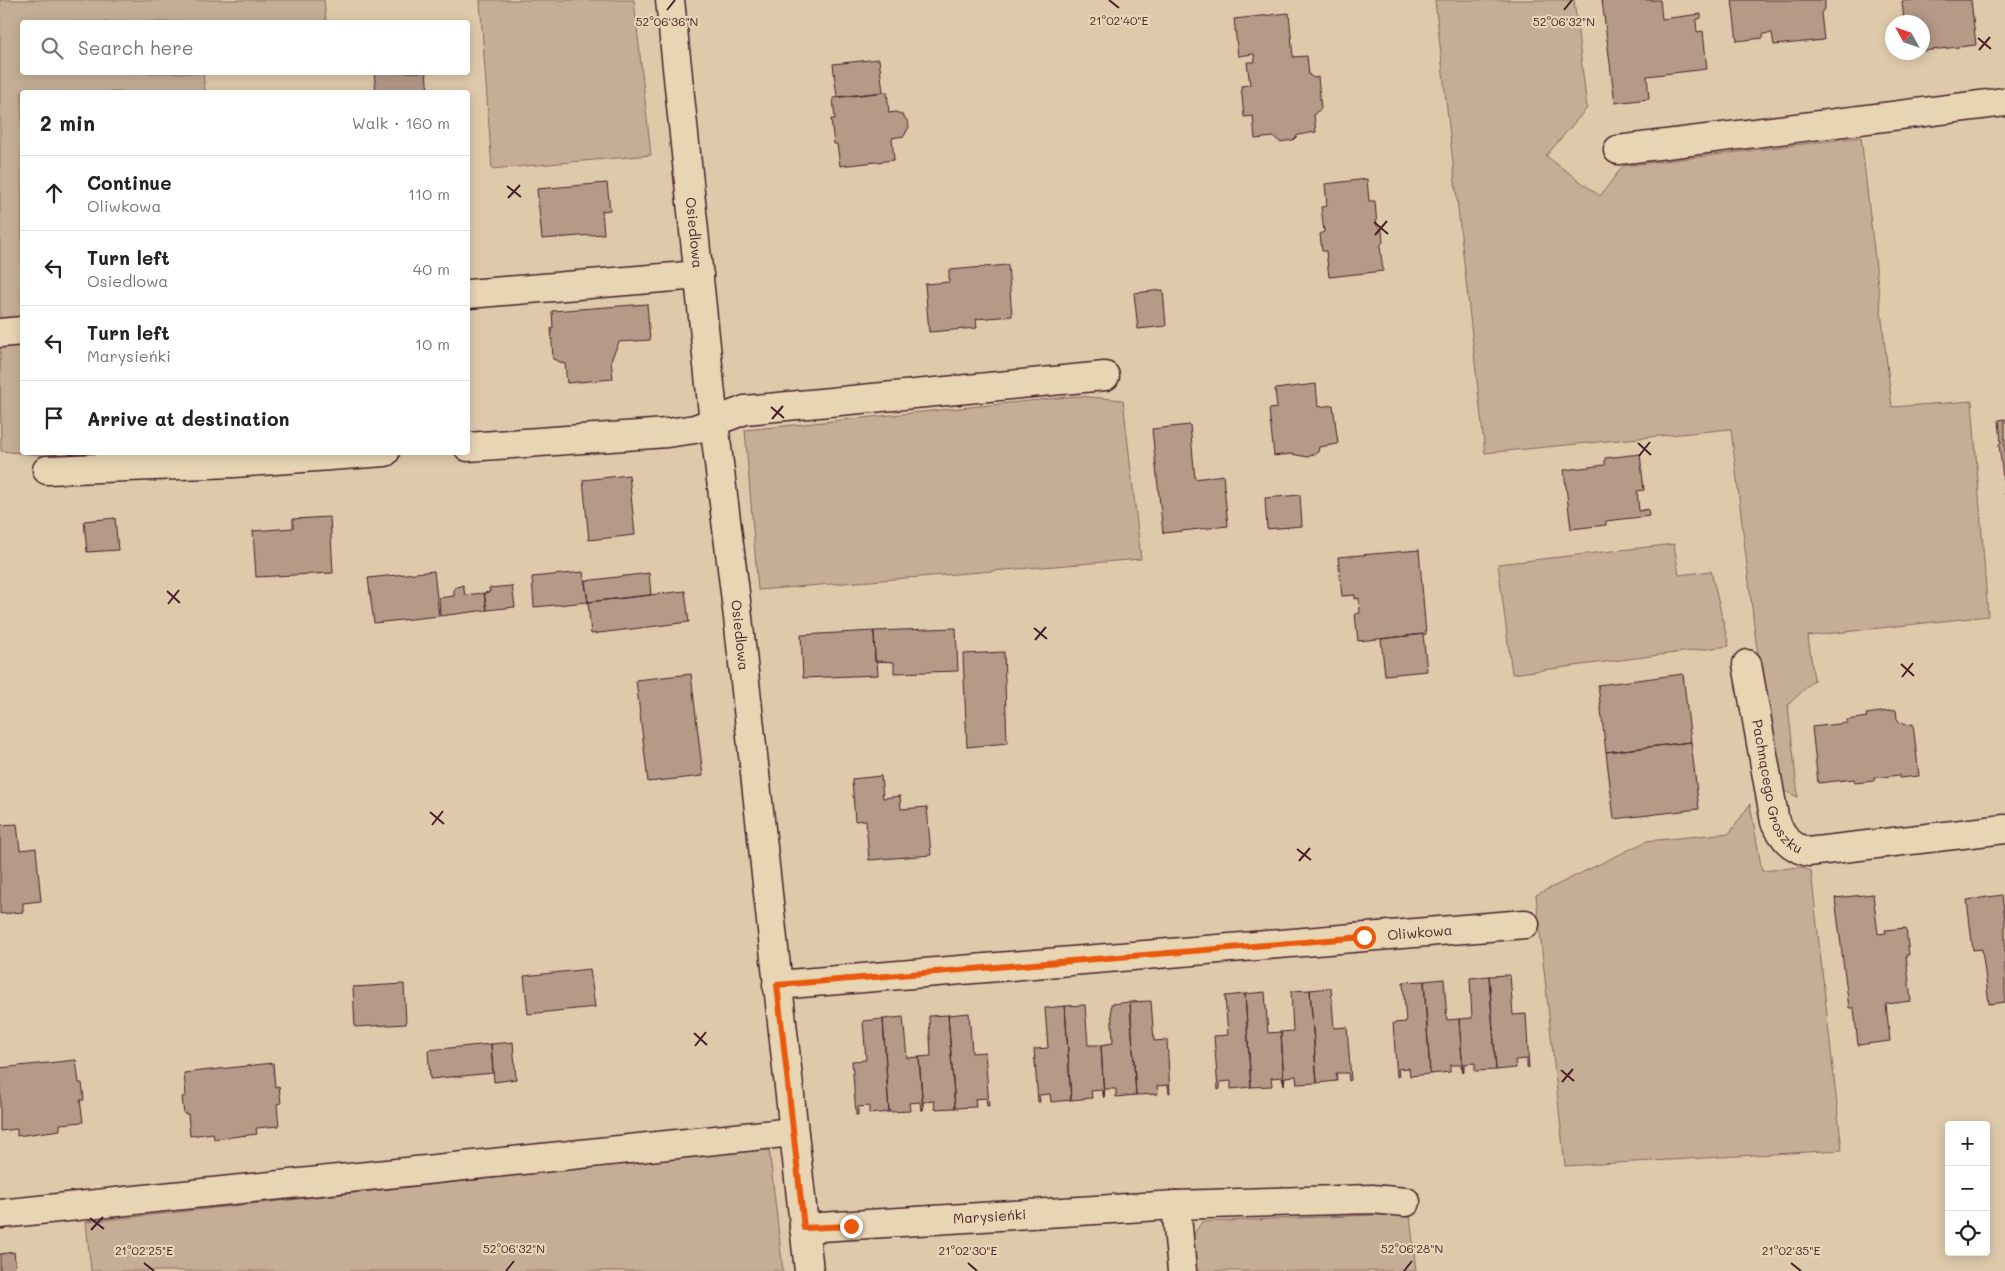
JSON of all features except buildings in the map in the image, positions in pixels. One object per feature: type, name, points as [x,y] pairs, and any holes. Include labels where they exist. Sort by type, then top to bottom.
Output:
[{"type":"street","name":"Osiedlowa","points":[[670,0],[714,422],[738,617],[809,1271]]},
{"type":"street","points":[[1618,150],[2005,102]]},
{"type":"street","points":[[470,294],[699,275]]},
{"type":"street","points":[[0,333],[20,331]]},
{"type":"street","points":[[470,447],[695,430],[745,410],[1105,376]]},
{"type":"street","points":[[47,470],[234,463],[344,455]]},
{"type":"street","name":"Pachnącego Groszku","points":[[1747,664],[1775,822],[1786,840],[1795,848],[1808,852],[2005,829]]},
{"type":"street","name":"Oliwkowa","points":[[777,985],[1525,924]]},
{"type":"street","points":[[0,1214],[793,1132]]},
{"type":"street","name":"Marysieńki","points":[[804,1228],[1176,1205],[1372,1199],[1406,1202]]},
{"type":"street","points":[[1176,1205],[1182,1271]]},
{"type":"shaded area","points":[[0,0],[324,0],[326,20],[20,20],[20,75],[203,75],[205,90],[20,90],[20,322],[0,324]]},
{"type":"shaded area","points":[[480,0],[634,0],[651,155],[492,169]]},
{"type":"shaded area","points":[[1435,0],[1574,0],[1587,108],[1546,156],[1600,196],[1623,166],[1861,137],[1892,407],[1972,401],[1988,616],[1808,636],[1814,680],[1788,705],[1798,797],[1784,791],[1756,642],[1731,429],[1485,453]]},
{"type":"shaded area","points":[[20,341],[20,453],[1,451],[0,343]]},
{"type":"shaded area","points":[[1078,396],[1123,400],[1141,559],[758,590],[745,430]]},
{"type":"shaded area","points":[[40,455],[112,455],[59,457]]},
{"type":"shaded area","points":[[1674,544],[1679,575],[1711,571],[1729,646],[1512,674],[1498,564]]},
{"type":"shaded area","points":[[1750,804],[1762,871],[1800,867],[1811,871],[1842,1150],[1565,1166],[1536,895],[1647,841],[1730,833]]},
{"type":"shaded area","points":[[769,1148],[783,1271],[91,1271],[86,1222]]},
{"type":"shaded area","points":[[1410,1215],[1416,1271],[1196,1271],[1192,1240],[1202,1222]]},
{"type":"route","points":[[851,1226],[804,1228],[777,985],[1364,937]]}]
